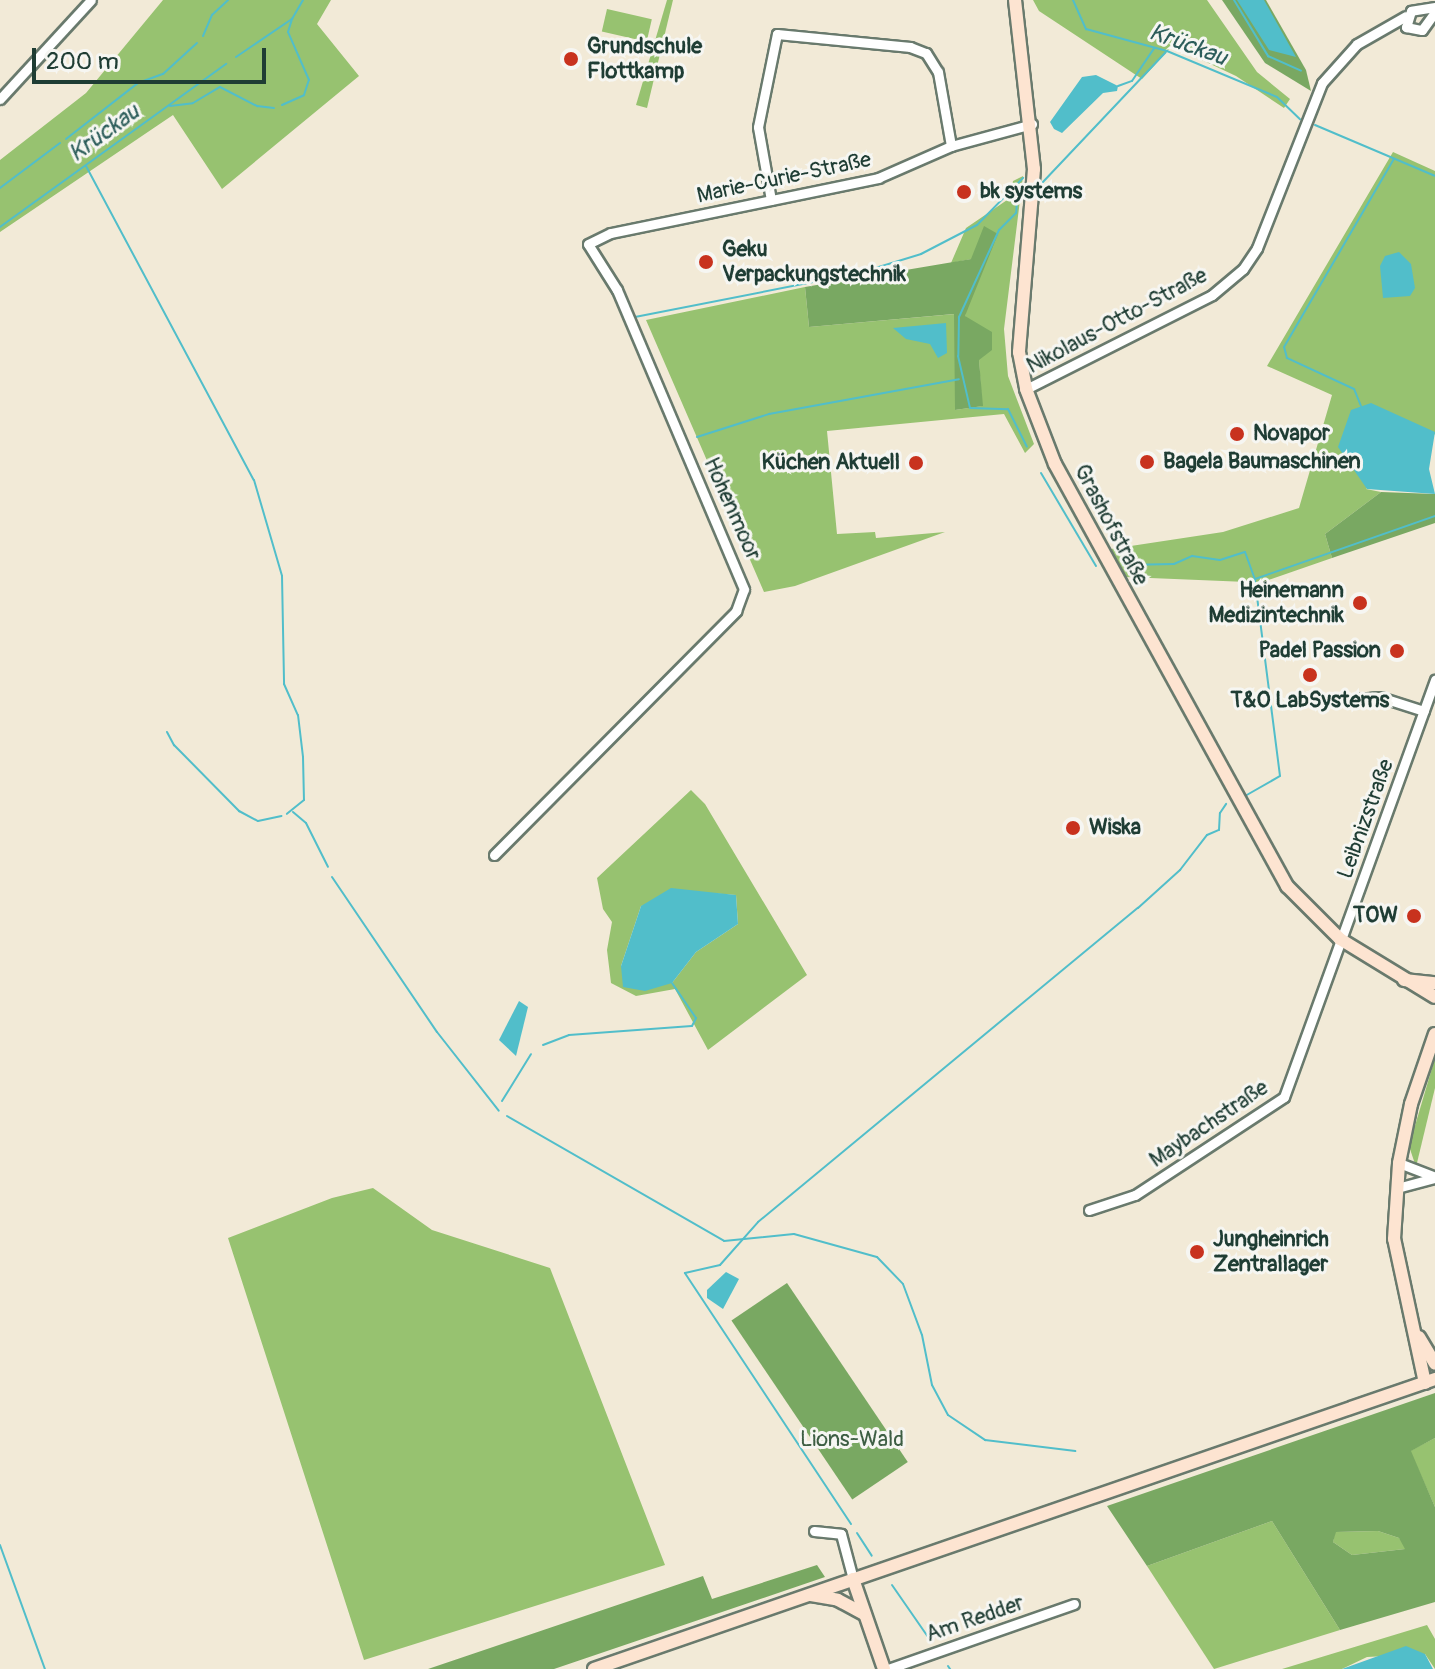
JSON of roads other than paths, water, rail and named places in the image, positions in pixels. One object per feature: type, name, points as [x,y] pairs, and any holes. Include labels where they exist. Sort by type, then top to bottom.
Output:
[{"type":"street","points":[[0,99],[91,0]]},
{"type":"street","name":"Grashofstraße","points":[[1015,0],[1032,124],[1034,169],[1019,324],[1026,389],[1055,464],[1256,838],[1287,886],[1340,939],[1435,997]]},
{"type":"street","name":"Nikolaus-Otto-Straße","points":[[1026,389],[1212,295],[1243,269],[1257,248],[1322,83],[1357,44],[1406,16],[1435,10]]},
{"type":"street","name":"Nikolaus-Otto-Straße","points":[[1406,16],[1406,27],[1417,32],[1435,10]]},
{"type":"street","points":[[771,200],[758,127],[777,34],[926,53],[938,72],[951,146]]},
{"type":"street","name":"Marie-Curie-Straße","points":[[588,244],[611,233],[878,178],[951,146],[1032,124]]},
{"type":"street","name":"Hohenmoor","points":[[494,855],[736,611],[744,589],[617,290],[588,244]]},
{"type":"street","name":"Leibnizstraße","points":[[1340,939],[1435,679]]},
{"type":"street","points":[[1356,699],[1380,697],[1424,711]]},
{"type":"street","name":"Maybachstraße","points":[[1089,1210],[1135,1195],[1284,1097],[1340,939]]},
{"type":"street","name":"Grashofstraße","points":[[1404,980],[1435,983]]},
{"type":"street","points":[[594,1669],[1430,1381],[1394,1239],[1399,1163],[1411,1104],[1435,1034]]},
{"type":"street","points":[[1399,1163],[1435,1178]]},
{"type":"street","points":[[1397,1188],[1435,1178]]},
{"type":"street","points":[[1419,1337],[1434,1358]]},
{"type":"street","points":[[814,1531],[841,1534],[864,1614],[886,1669]]},
{"type":"street","points":[[808,1595],[838,1600],[864,1614]]},
{"type":"street","name":"Am Redder","points":[[886,1669],[1074,1604]]},
{"type":"water","points":[[1237,0],[1264,0],[1296,57],[1269,50]]},
{"type":"water","points":[[1096,75],[1118,86],[1117,91],[1103,93],[1062,133],[1054,129],[1050,122],[1082,77]]},
{"type":"water","points":[[1399,252],[1411,264],[1415,288],[1410,296],[1383,298],[1380,266],[1385,256]]},
{"type":"water","points":[[946,323],[947,353],[938,358],[930,344],[906,339],[893,328]]},
{"type":"water","points":[[1371,403],[1435,432],[1429,469],[1435,494],[1367,489],[1338,447],[1351,410]]},
{"type":"water","points":[[671,888],[736,895],[738,924],[696,952],[672,983],[645,991],[623,987],[621,966],[641,906]]},
{"type":"water","points":[[519,1001],[528,1007],[516,1056],[499,1040]]},
{"type":"water","points":[[726,1272],[739,1279],[723,1309],[707,1298],[707,1290]]},
{"type":"water","points":[[1406,1646],[1425,1654],[1433,1669],[1342,1669]]},
{"type":"waterway","points":[[203,36],[212,15],[228,0]]},
{"type":"waterway","name":"Krückau","points":[[236,57],[292,19],[303,0]]},
{"type":"waterway","name":"Krückau","points":[[1073,0],[1086,29],[1167,51],[1277,97],[1300,119]]},
{"type":"waterway","points":[[1234,0],[1268,56],[1301,71]]},
{"type":"waterway","points":[[282,105],[304,95],[309,80],[288,32],[292,19]]},
{"type":"waterway","points":[[66,139],[138,83],[163,74],[197,43]]},
{"type":"waterway","points":[[1118,86],[1132,81],[1154,48]]},
{"type":"waterway","points":[[1042,183],[1166,52]]},
{"type":"waterway","name":"Krückau","points":[[0,227],[226,64]]},
{"type":"waterway","points":[[170,106],[193,103],[220,87],[257,106],[274,108]]},
{"type":"waterway","name":"Krückau","points":[[1315,125],[1435,176]]},
{"type":"waterway","points":[[0,188],[60,143]]},
{"type":"waterway","points":[[1361,406],[1354,389],[1287,358],[1284,347],[1394,159]]},
{"type":"waterway","points":[[86,166],[254,480],[282,576],[284,684],[298,715],[303,757],[304,800],[287,814]]},
{"type":"waterway","points":[[635,317],[859,273],[921,254],[977,225],[1023,178]]},
{"type":"waterway","points":[[1018,187],[1016,213],[999,230],[959,317],[958,356],[970,408],[1008,409],[1027,447]]},
{"type":"waterway","points":[[697,437],[769,414],[959,379]]},
{"type":"waterway","points":[[1041,473],[1096,566]]},
{"type":"waterway","points":[[1123,565],[1174,564],[1192,556],[1220,560],[1245,552],[1255,579],[1435,516]]},
{"type":"waterway","points":[[1245,796],[1280,776],[1255,581]]},
{"type":"waterway","points":[[167,732],[174,745],[239,811],[258,821],[281,816]]},
{"type":"waterway","points":[[851,1524],[685,1273],[720,1265],[758,1222],[1138,908],[1180,870],[1207,835],[1219,830],[1220,813],[1226,804]]},
{"type":"waterway","points":[[293,812],[306,823],[328,867]]},
{"type":"waterway","points":[[332,877],[437,1032],[499,1111]]},
{"type":"waterway","points":[[543,1045],[569,1035],[692,1026],[696,1018],[672,983]]},
{"type":"waterway","points":[[502,1101],[531,1054]]},
{"type":"waterway","points":[[507,1116],[724,1241],[794,1234],[877,1257],[903,1284],[922,1335],[932,1385],[948,1415],[985,1440],[1075,1451]]},
{"type":"waterway","points":[[857,1533],[872,1556]]},
{"type":"waterway","points":[[0,1545],[45,1669]]},
{"type":"waterway","points":[[892,1585],[928,1637]]},
{"type":"place","name":"Grundschule Flottkamp","points":[[571,59]]},
{"type":"place","name":"bk systems","points":[[964,192]]},
{"type":"place","name":"Geku Verpackungstechnik","points":[[706,262]]},
{"type":"place","name":"Novapor","points":[[1237,434]]},
{"type":"place","name":"Bagela Baumaschinen","points":[[1147,462]]},
{"type":"place","name":"Küchen Aktuell","points":[[916,463]]},
{"type":"place","name":"Heinemann Medizintechnik","points":[[1360,603]]},
{"type":"place","name":"Padel Passion","points":[[1397,651]]},
{"type":"place","name":"T&O LabSystems","points":[[1310,675]]},
{"type":"place","name":"Wiska","points":[[1073,828]]},
{"type":"place","name":"TOW","points":[[1414,916]]},
{"type":"place","name":"Jungheinrich Zentrallager","points":[[1197,1252]]},
{"type":"park label","name":"Lions-Wald","points":[[852,1440]]}]
